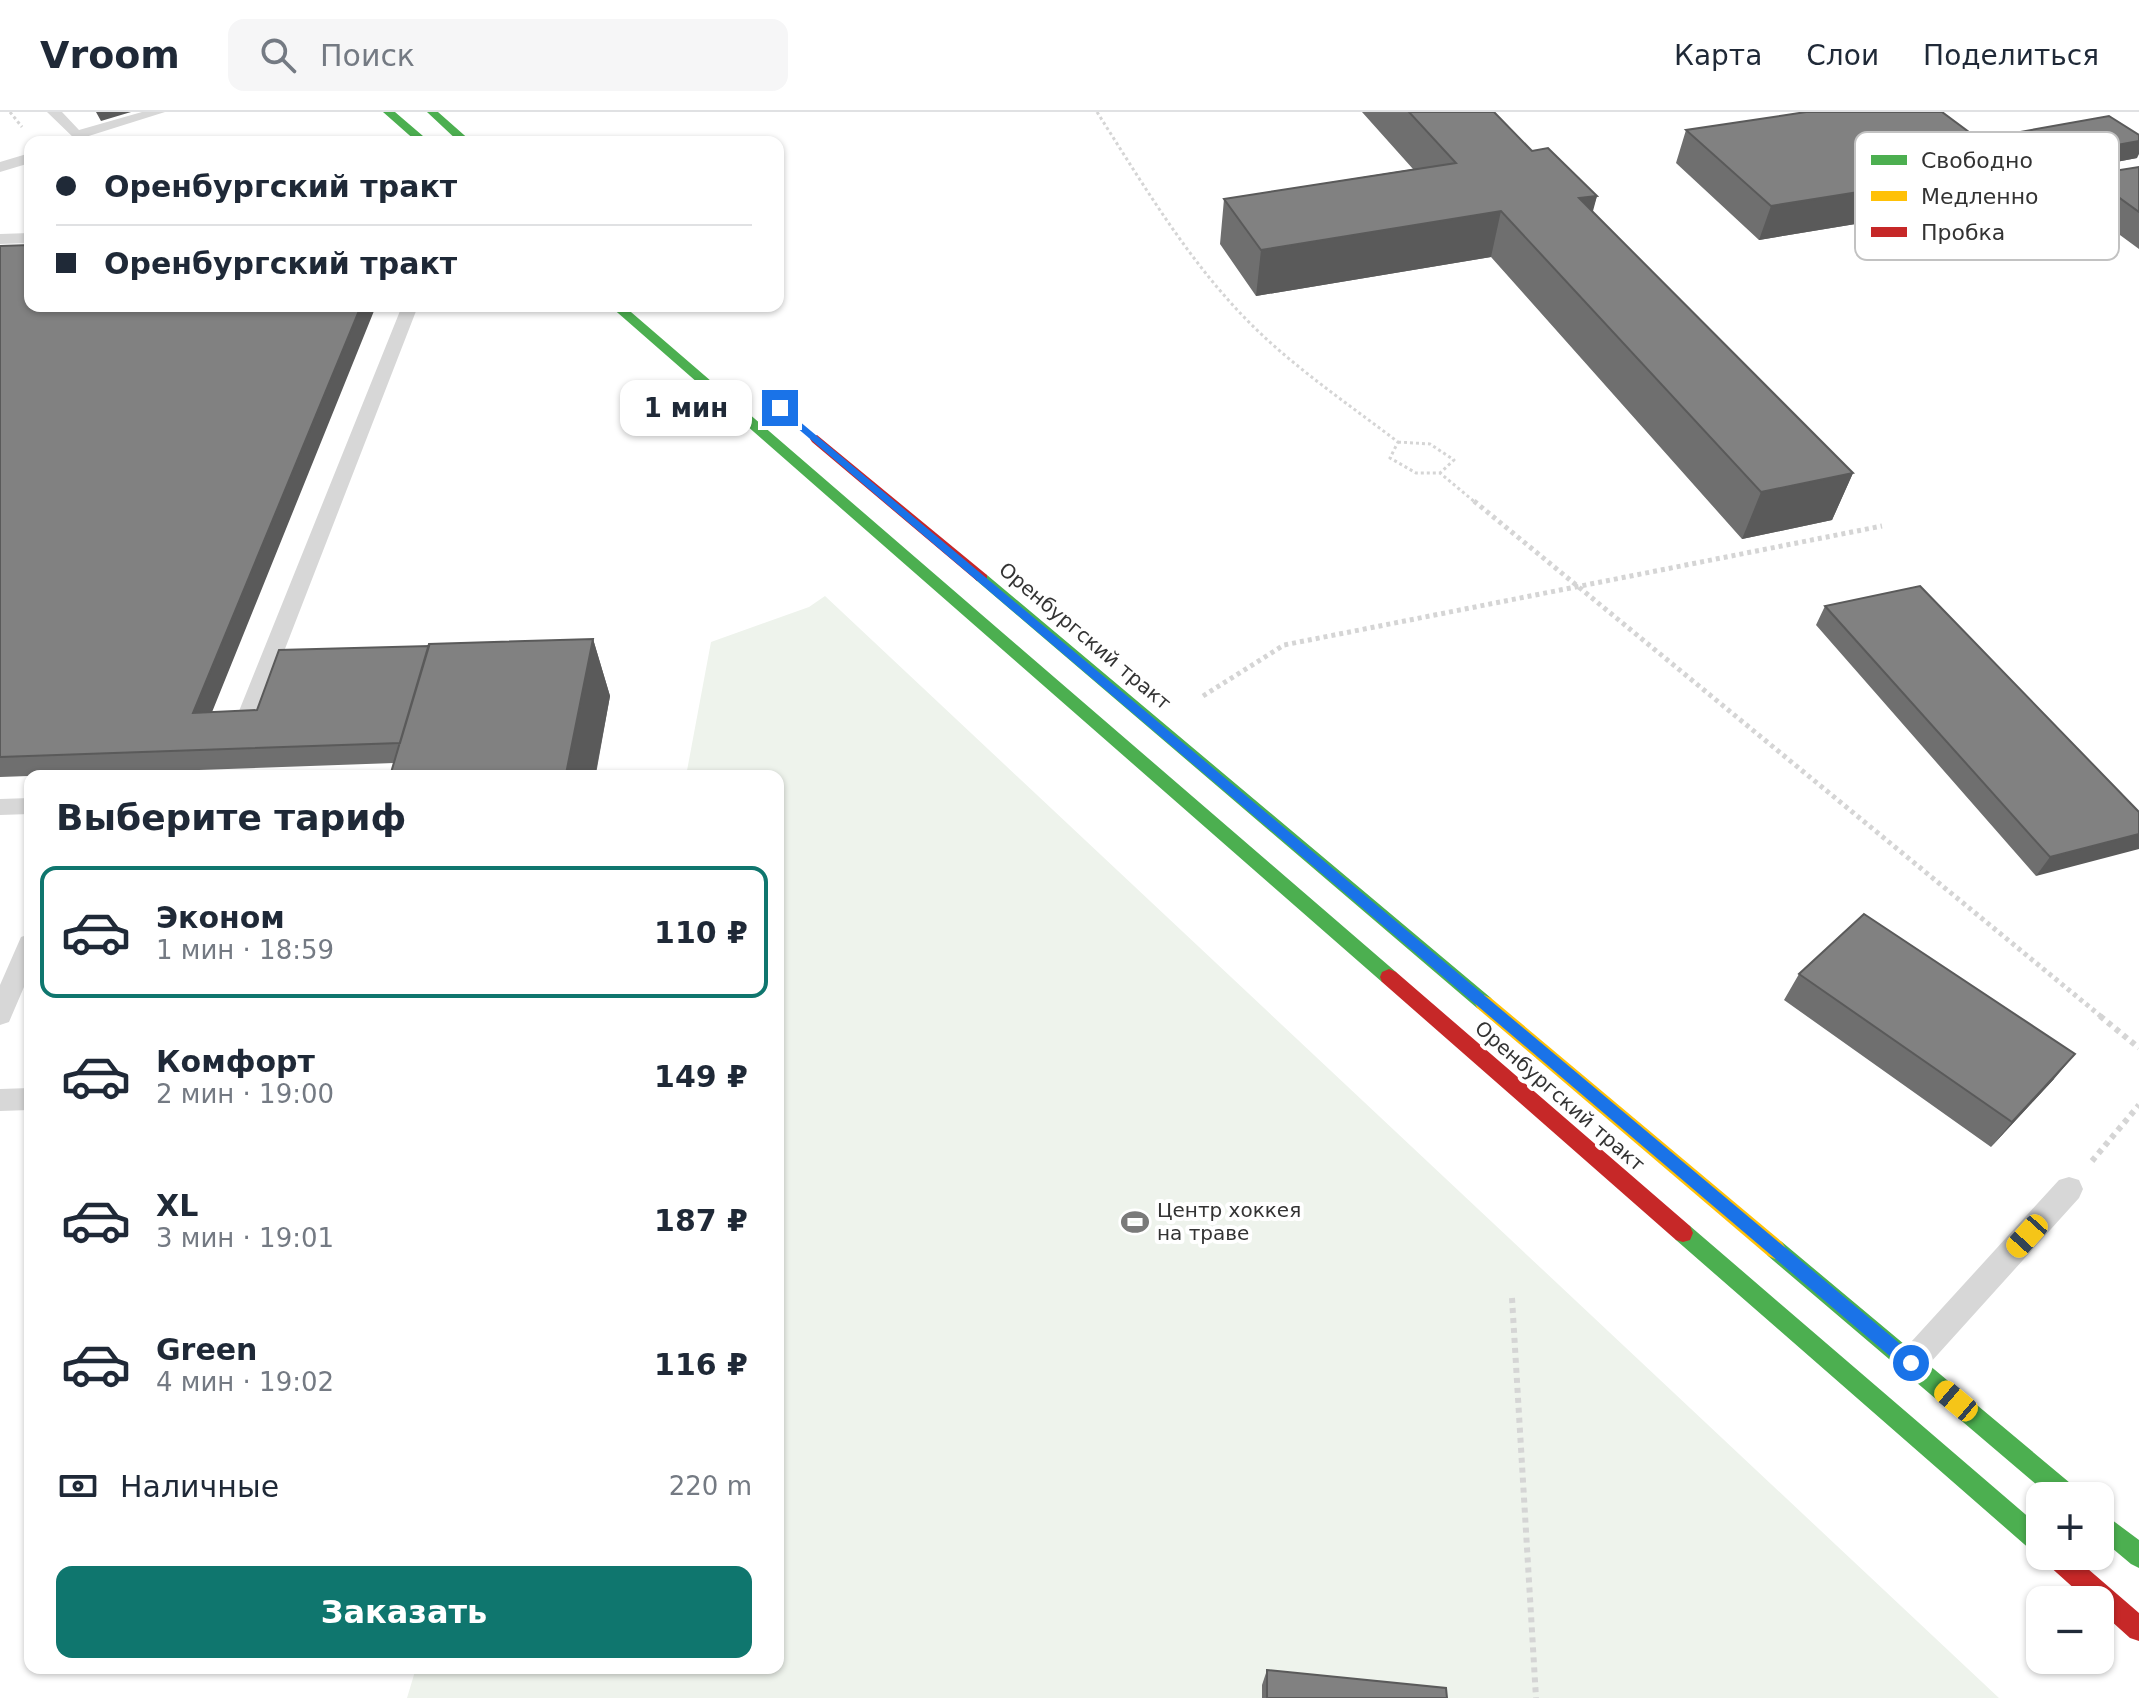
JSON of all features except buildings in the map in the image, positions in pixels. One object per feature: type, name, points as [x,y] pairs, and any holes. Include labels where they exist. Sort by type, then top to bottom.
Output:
[{"type":"main road","points":[[388,112],[417,136]]},
{"type":"main road","points":[[432,112],[459,136]]},
{"type":"main road","name":"Оренбургский тракт","points":[[623,312],[2026,1531]]},
{"type":"main road","name":"Оренбургский тракт","points":[[805,429],[2051,1482]]},
{"type":"main road","points":[[2114,1535],[2139,1556]]},
{"type":"main road","points":[[2071,1570],[2139,1629]]},
{"type":"lane","points":[[54,112],[76,136],[158,112]]},
{"type":"lane","points":[[0,167],[24,160]]},
{"type":"lane","points":[[0,239],[24,238]]},
{"type":"lane","points":[[246,721],[408,312]]},
{"type":"lane","points":[[0,807],[24,806]]},
{"type":"lane","points":[[0,1015],[24,958]]},
{"type":"lane","points":[[0,1100],[24,1099]]},
{"type":"lane","points":[[1911,1363],[2069,1189]]},
{"type":"path","points":[[1097,112],[1155,205],[1259,332],[1398,442],[1430,444],[1454,460],[1440,473]]},
{"type":"path","points":[[1398,442],[1390,458],[1416,473],[1440,473],[2139,1048]]},
{"type":"path","points":[[1203,696],[1284,645],[1882,526]]},
{"type":"path","points":[[2069,1189],[2139,1105]]},
{"type":"path","points":[[1512,1298],[1536,1698]]},
{"type":"shaded area","name":"Центр хоккея на траве","points":[[825,596],[1999,1698],[407,1698],[414,1674],[784,1674],[784,770],[687,770],[711,642],[809,607]]},
{"type":"traffic: fast","points":[[388,112],[417,136]]},
{"type":"traffic: fast","points":[[432,112],[459,136]]},
{"type":"traffic: fast","points":[[623,312],[1389,977]]},
{"type":"traffic: fast","points":[[982,578],[1484,1003]]},
{"type":"traffic: fast","points":[[1683,1233],[2026,1531]]},
{"type":"traffic: fast","points":[[1775,1249],[2051,1482]]},
{"type":"traffic: fast","points":[[2114,1535],[2139,1556]]},
{"type":"traffic: slow","points":[[1484,1003],[1775,1249]]},
{"type":"traffic: jam","points":[[817,439],[982,578]]},
{"type":"traffic: jam","points":[[1389,977],[1683,1233]]},
{"type":"traffic: jam","points":[[2071,1570],[2139,1629]]},
{"type":"place","name":"Центр хоккея на траве","points":[[1135,1222]]},
{"type":"route","points":[[780,408],[1911,1363]]}]
